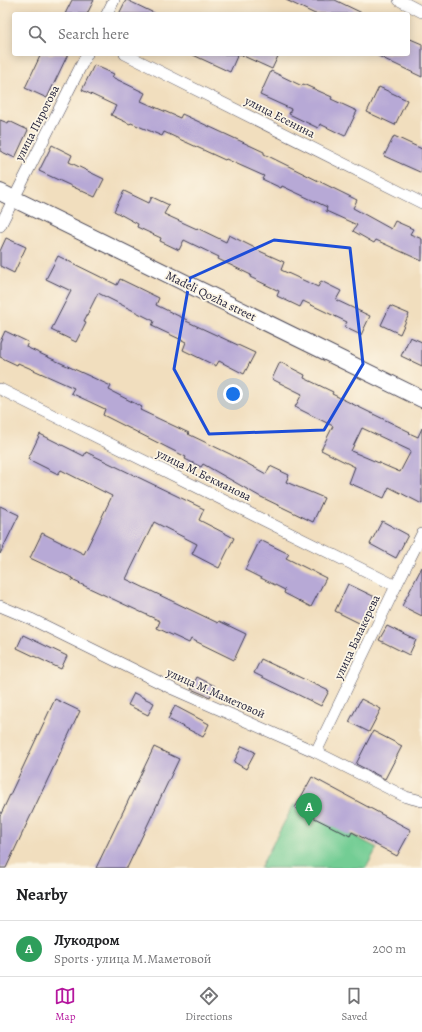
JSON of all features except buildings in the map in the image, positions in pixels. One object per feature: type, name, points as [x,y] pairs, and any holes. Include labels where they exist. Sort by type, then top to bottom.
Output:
[{"type":"main road","name":"Madeli Qozha street","points":[[7,195],[422,399]]},
{"type":"street","points":[[108,12],[114,0]]},
{"type":"street","points":[[399,0],[422,12]]},
{"type":"street","name":"улица Пирогова","points":[[0,226],[7,195],[86,56]]},
{"type":"street","name":"улица Есенина","points":[[129,56],[422,203]]},
{"type":"street","name":"улица М.Бекманова","points":[[0,389],[396,586]]},
{"type":"street","name":"улица Балакерева","points":[[316,752],[422,534]]},
{"type":"street","name":"улица М.Маметовой","points":[[0,606],[31,619],[174,689],[316,752],[406,797],[422,801]]},
{"type":"highlighted area","points":[[274,240],[350,248],[363,364],[324,430],[209,434],[174,369],[190,278]]},
{"type":"green space","points":[[294,804],[377,848],[366,868],[260,868]]},
{"type":"place","name":"Лукодром","points":[[309,826]]}]
